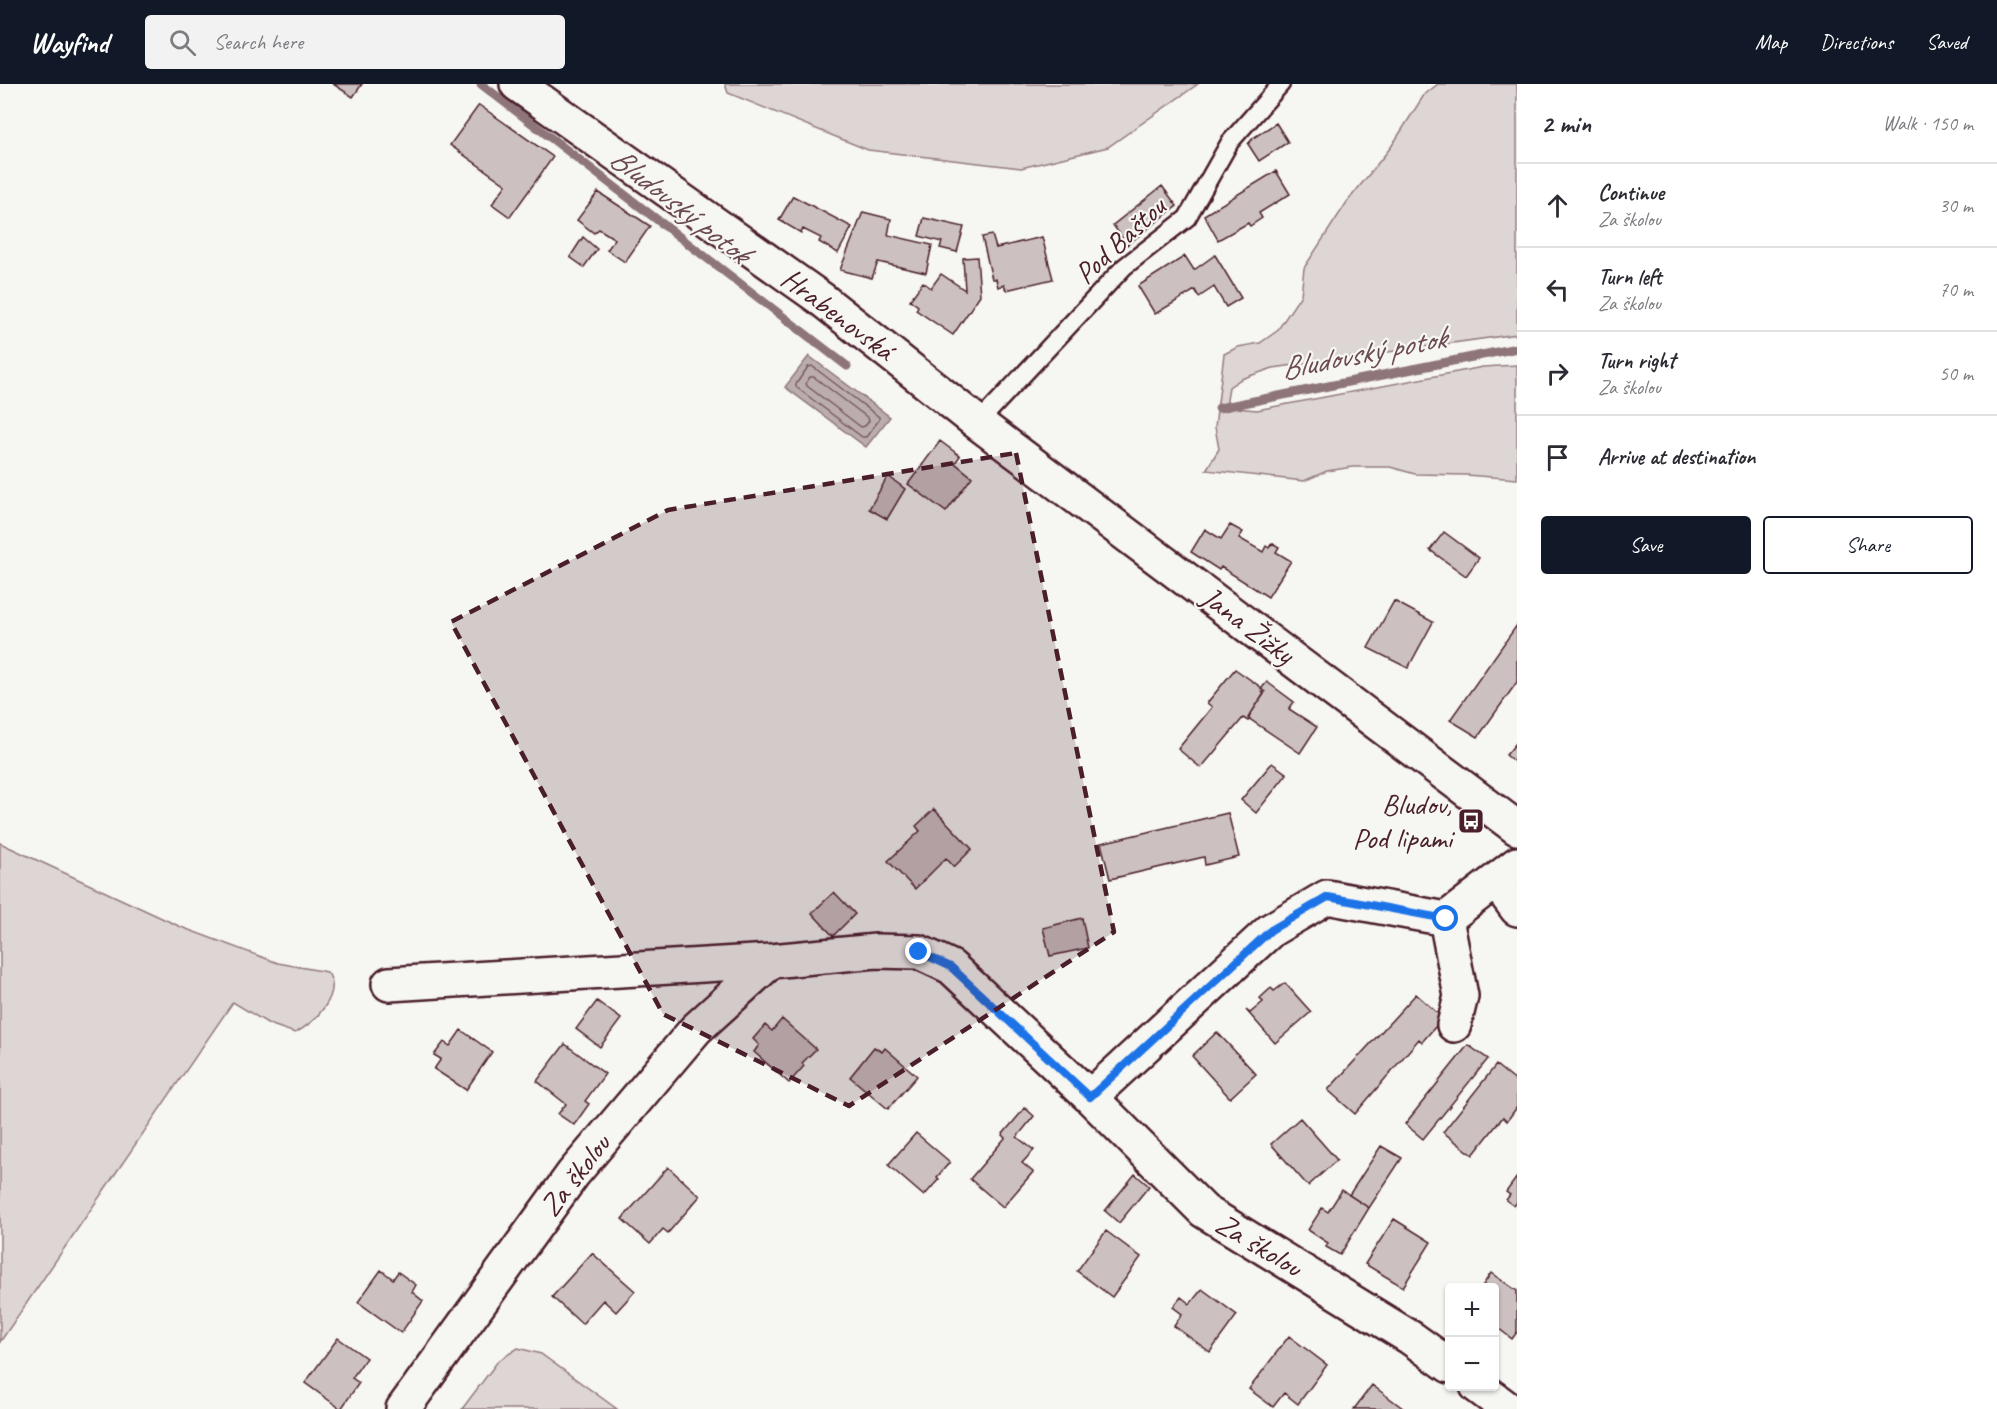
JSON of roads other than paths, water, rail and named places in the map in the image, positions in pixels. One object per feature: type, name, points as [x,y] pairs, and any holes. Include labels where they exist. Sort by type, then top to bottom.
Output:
[{"type":"street","name":"Hrabenovská","points":[[517,84],[820,298],[978,423]]},
{"type":"street","name":"Jana Žižky","points":[[978,423],[1517,828]]},
{"type":"street","points":[[1090,1097],[1271,930],[1328,897],[1446,919],[1506,873],[1517,909]]},
{"type":"street","points":[[1446,919],[1461,996],[1454,1025]]},
{"type":"street","name":"Za školou","points":[[389,984],[771,961],[876,951],[919,952],[951,967],[1090,1097],[1204,1211],[1411,1338],[1445,1363]]},
{"type":"street","name":"Za školou","points":[[403,1409],[573,1174],[696,1029],[771,961]]},
{"type":"street","points":[[1484,1391],[1508,1409]]},
{"type":"lane","name":"Pod Baštou","points":[[978,423],[1124,267],[1187,218],[1230,142],[1281,84]]},
{"type":"water","points":[[809,356],[890,417],[866,447],[785,387]]},
{"type":"waterway","name":"Bludovský potok","points":[[481,84],[847,366]]},
{"type":"waterway","name":"Bludovský potok","points":[[1219,408],[1517,348]]},
{"type":"place","name":"Bludov, Pod lipami","points":[[1471,821]]}]
